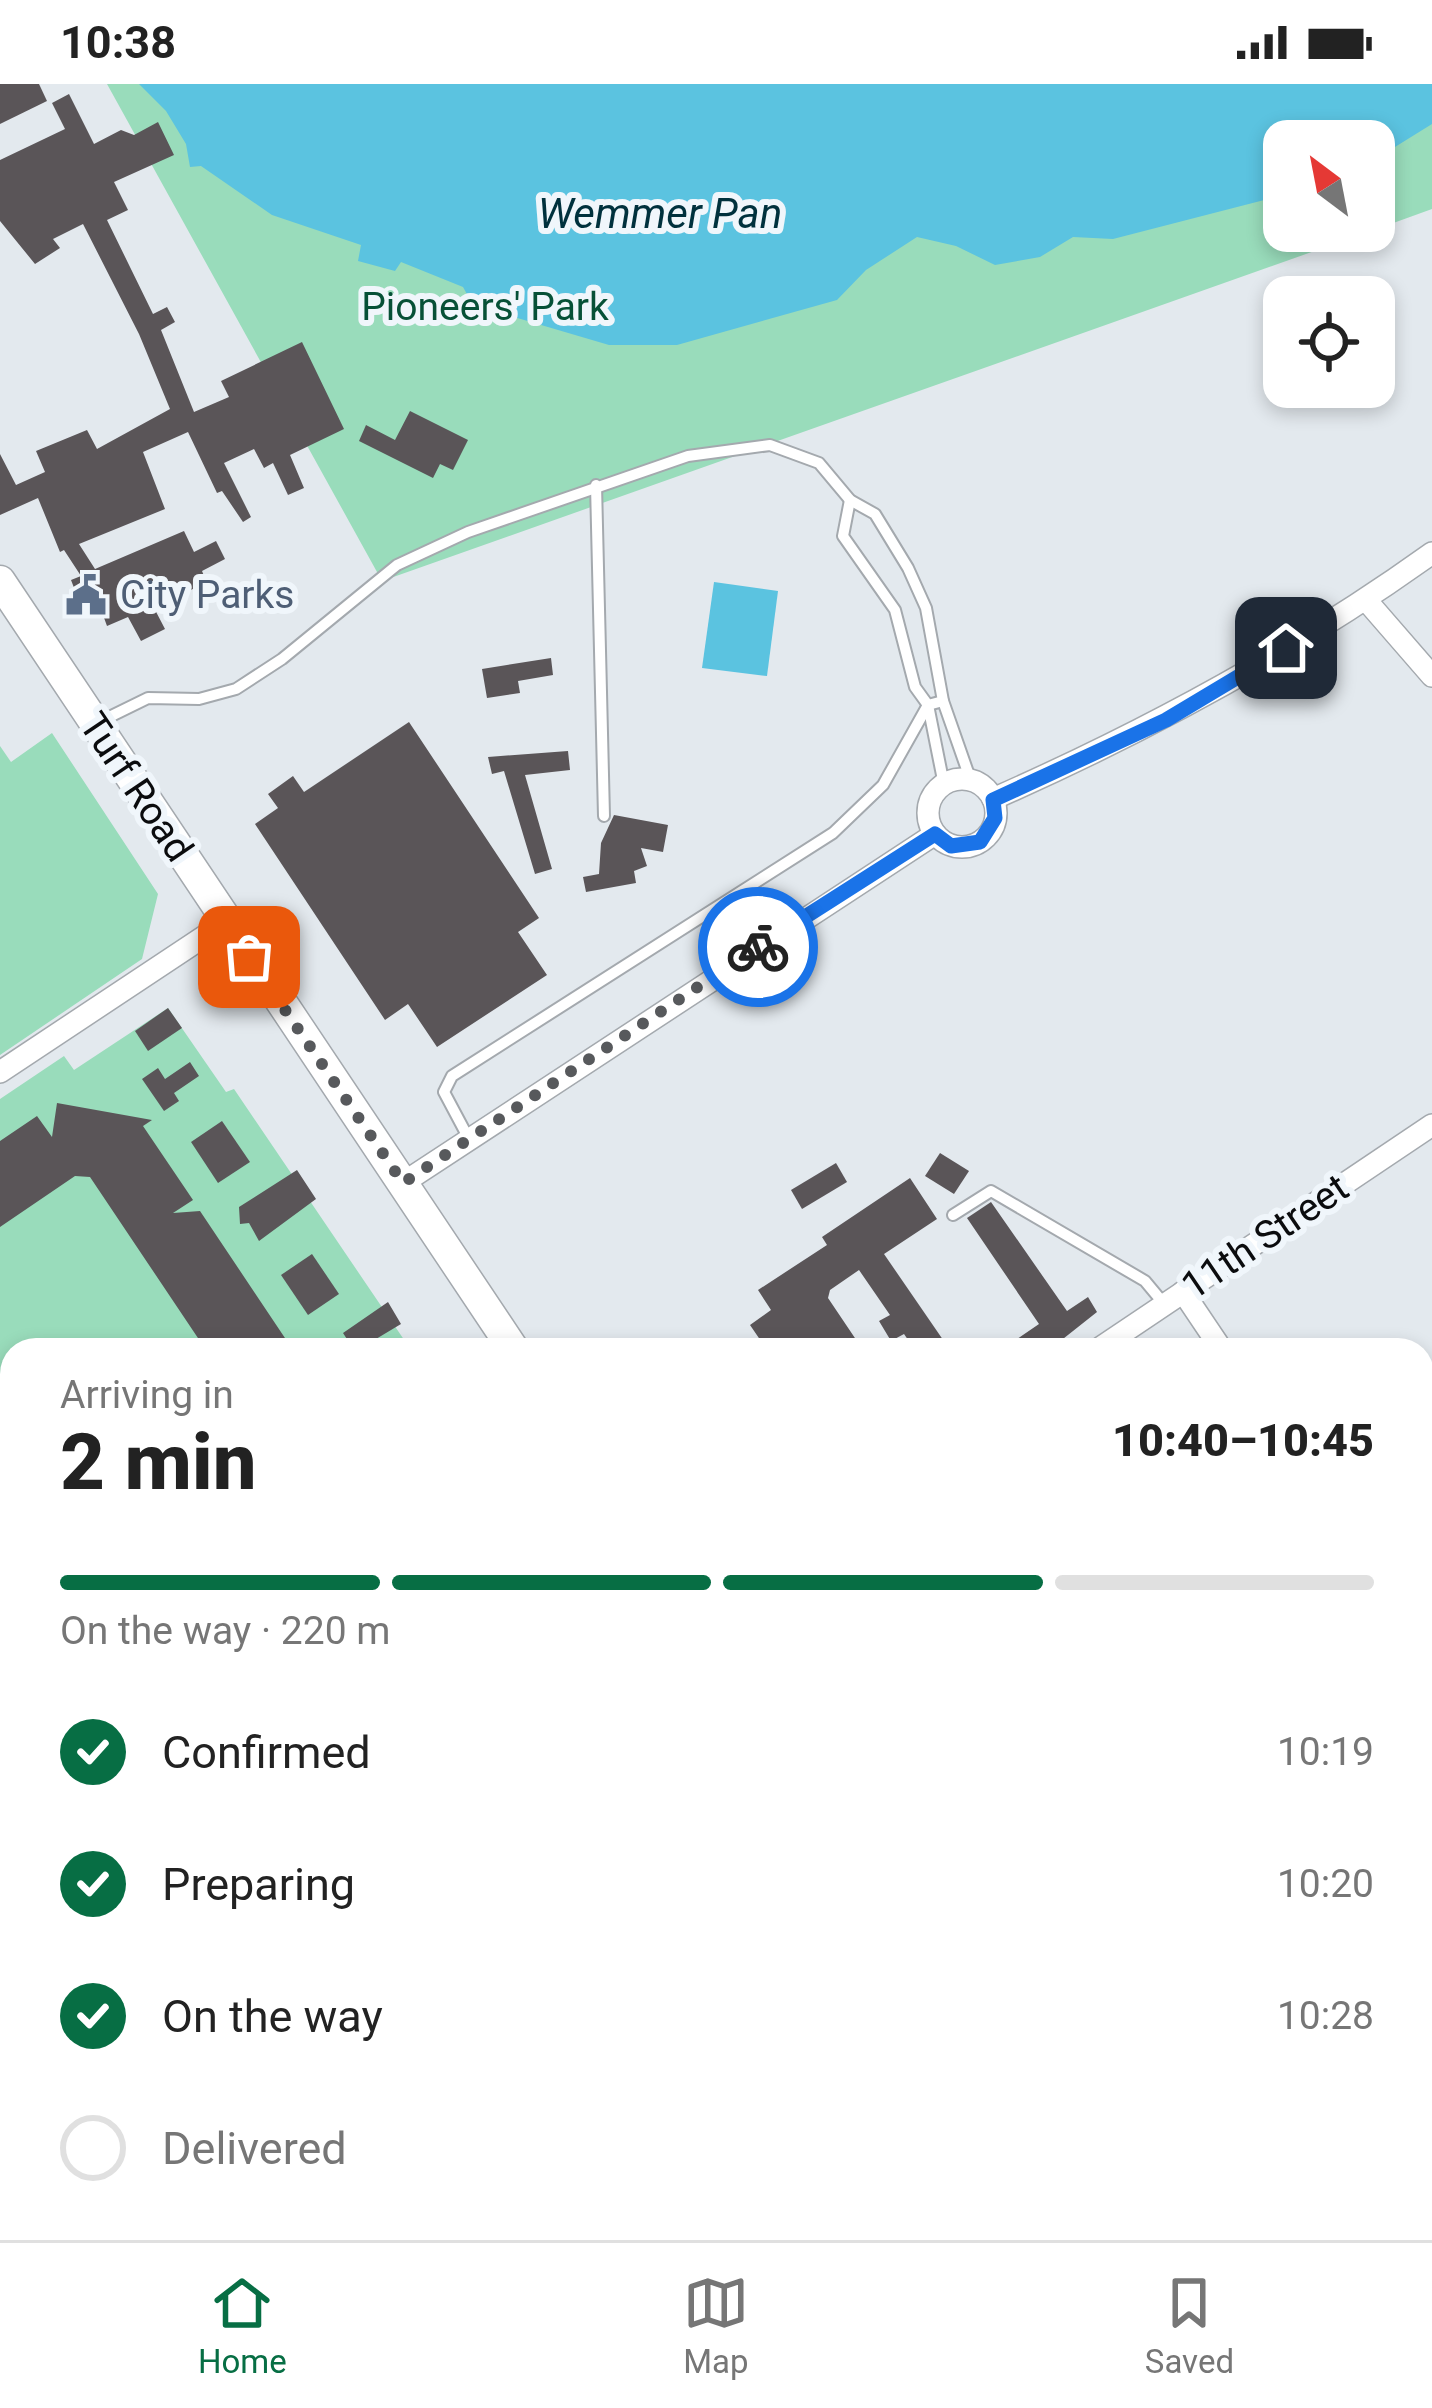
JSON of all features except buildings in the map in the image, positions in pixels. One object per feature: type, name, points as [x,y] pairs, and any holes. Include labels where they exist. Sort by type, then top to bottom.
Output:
[{"type":"main road","name":"Turf Road","points":[[0,581],[506,1338]]},
{"type":"street","points":[[993,800],[1166,720],[1366,600],[1432,553]]},
{"type":"street","points":[[1366,600],[1432,676]]},
{"type":"street","points":[[971,781],[993,800],[995,818],[980,842],[951,846],[935,834],[929,808],[944,785],[971,781]]},
{"type":"street","points":[[403,1183],[935,834]]},
{"type":"street","points":[[0,1072],[226,922]]},
{"type":"street","name":"11th Street","points":[[1115,1338],[1432,1125]]},
{"type":"street","points":[[1174,1299],[1211,1338]]},
{"type":"lane","points":[[94,725],[148,698],[199,699],[236,689],[282,659],[397,565],[596,485],[688,456],[770,445],[819,463],[850,500],[875,514],[916,585],[930,623],[943,700],[971,781]]},
{"type":"lane","points":[[596,485],[604,816]]},
{"type":"lane","points":[[850,500],[843,536],[895,610],[915,687],[928,705],[944,785]]},
{"type":"lane","points":[[469,1139],[447,1100],[446,1083],[452,1076],[848,821],[893,770],[928,705],[943,700]]},
{"type":"lane","points":[[953,1215],[991,1191],[1174,1299]]},
{"type":"green space","name":"Pioneers' Park","points":[[107,84],[1432,84],[1432,209],[1395,222],[1395,120],[1263,120],[1263,252],[1312,252],[382,581]]},
{"type":"green space","points":[[52,733],[158,894],[142,959],[0,1055],[0,746],[11,762]]},
{"type":"green space","points":[[168,1008],[226,1092],[234,1089],[403,1338],[0,1338],[0,1099],[64,1056],[74,1070]]},
{"type":"water","name":"Wemmer Pan","points":[[139,84],[1432,84],[1432,124],[1395,147],[1395,120],[1263,120],[1263,200],[1113,239],[1073,237],[1040,257],[995,265],[956,246],[917,237],[866,270],[837,300],[677,345],[609,345],[473,305],[463,287],[401,262],[395,271],[358,261],[361,245],[272,215],[201,166],[190,167],[186,144],[166,111]]},
{"type":"water","points":[[714,582],[778,591],[767,676],[702,668]]},
{"type":"way so far","points":[[249,957],[403,1183],[758,947]]},
{"type":"place","name":"City Parks","points":[[86,595]]},
{"type":"route","points":[[758,947],[935,834],[951,846],[980,842],[993,827],[993,800],[1166,720],[1286,648]]}]
